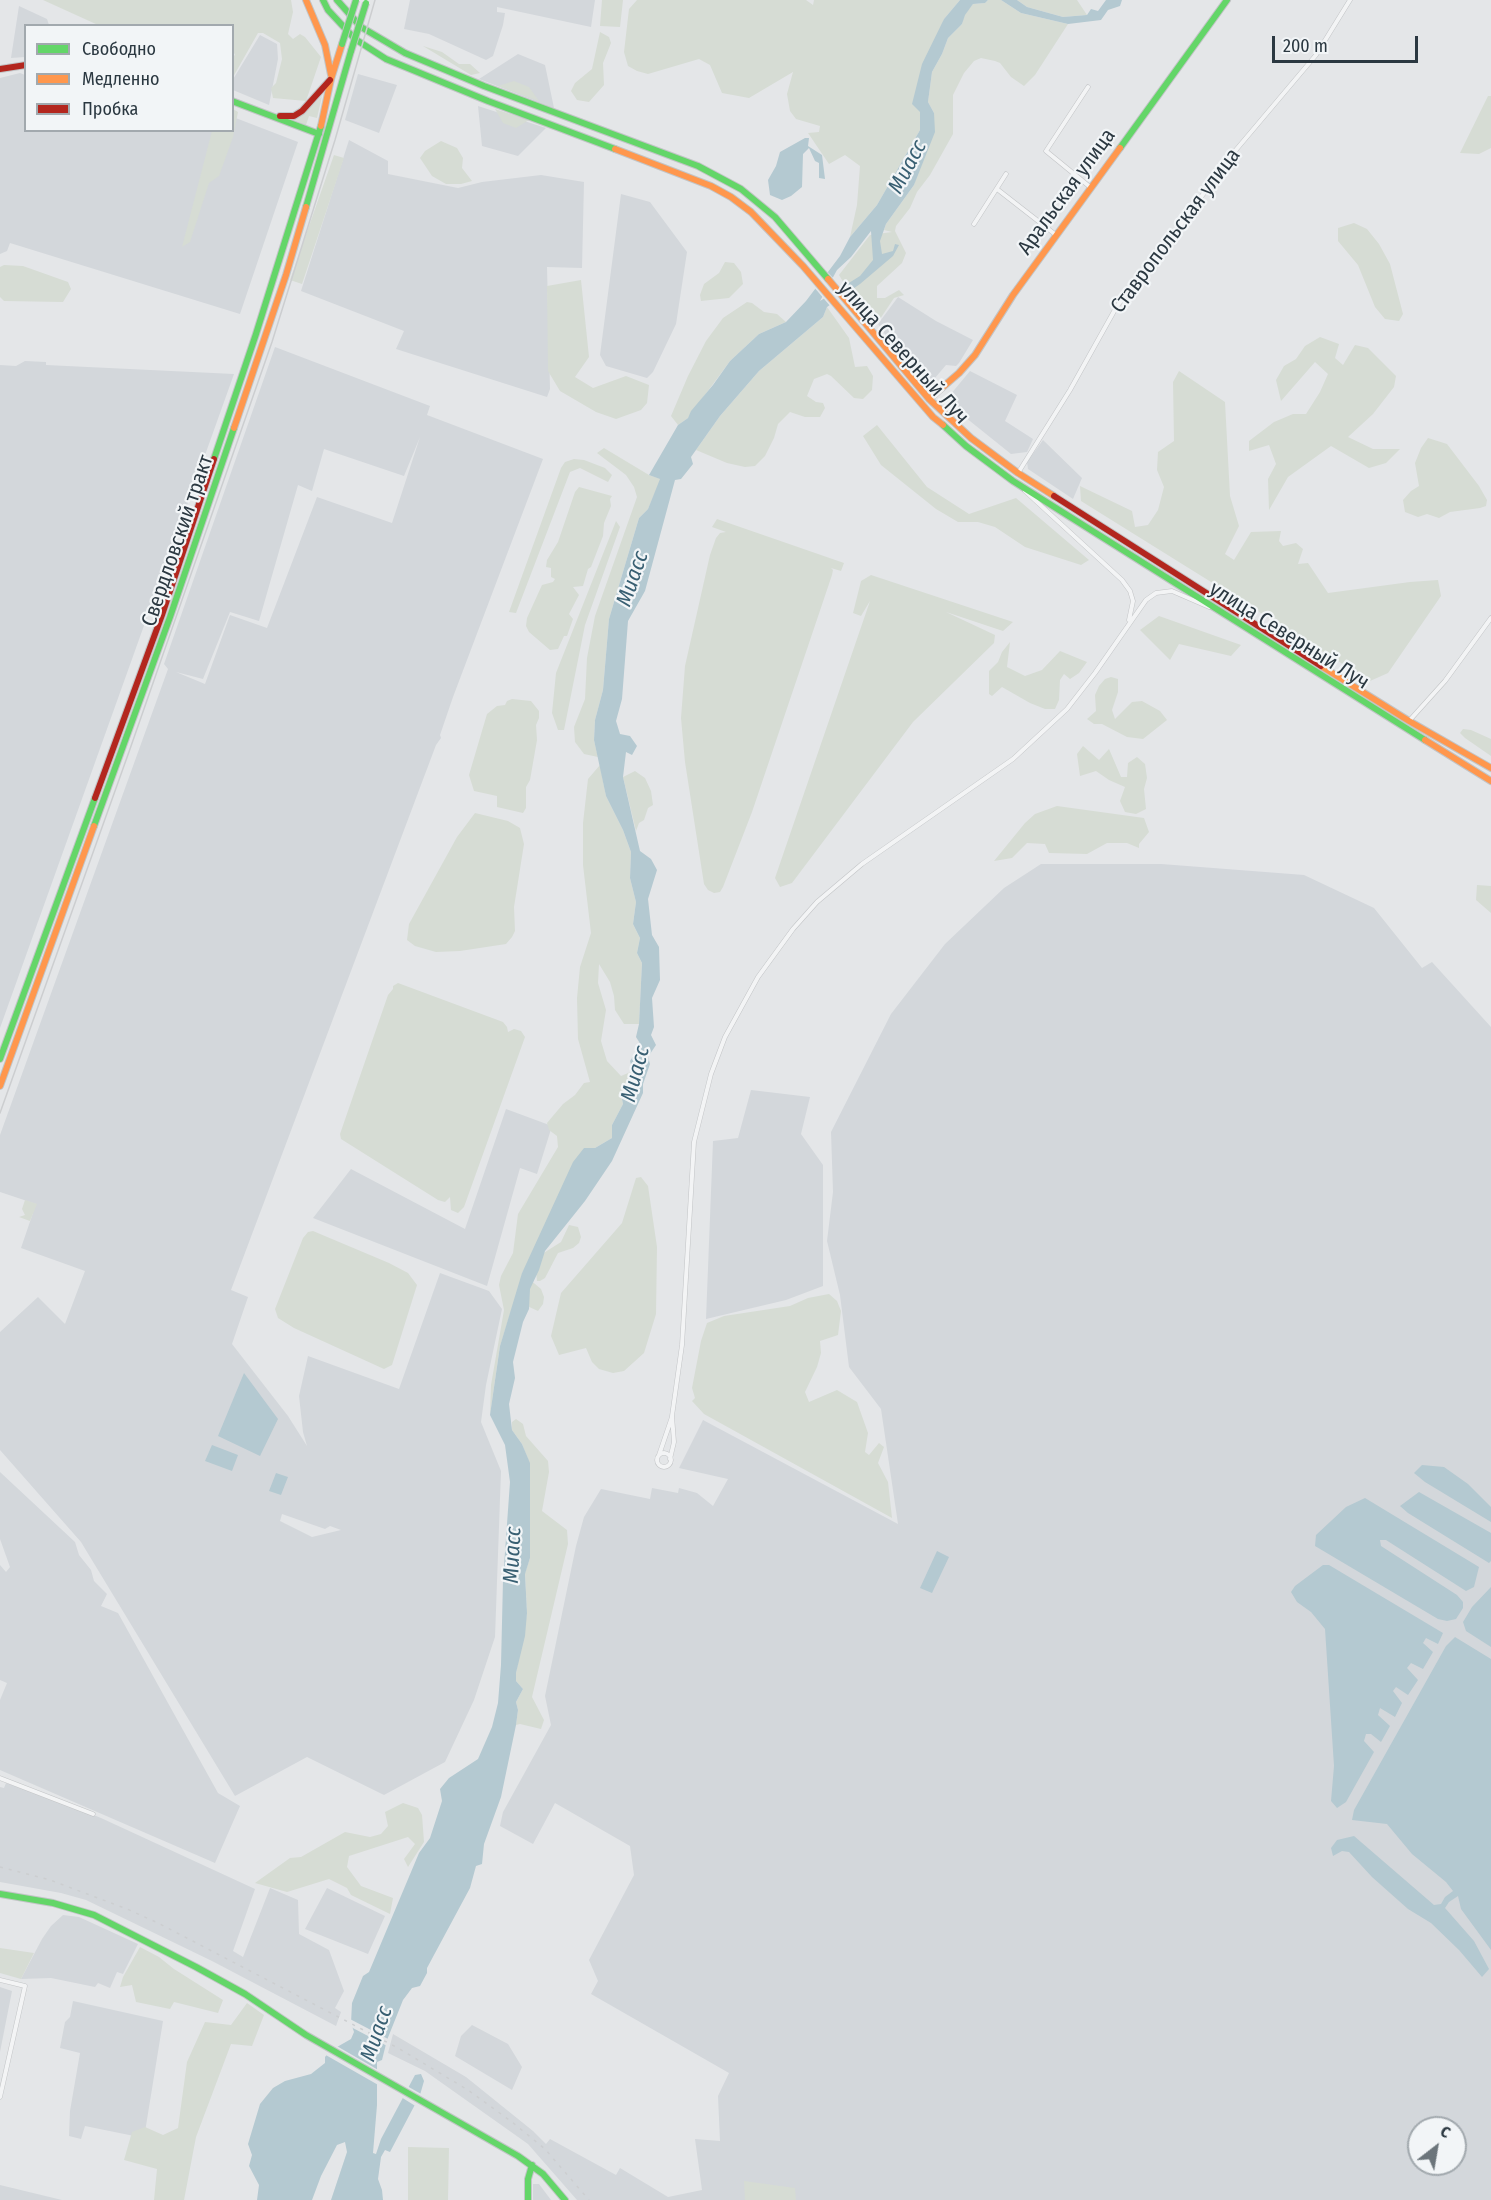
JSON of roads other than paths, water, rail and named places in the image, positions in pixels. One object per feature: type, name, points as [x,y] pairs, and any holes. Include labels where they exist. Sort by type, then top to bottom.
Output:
[{"type":"main road","name":"Свердловский тракт","points":[[306,0],[325,45],[331,79]]},
{"type":"main road","name":"улица Северный Луч","points":[[323,0],[340,25],[355,39],[399,65],[711,186],[731,197],[751,212],[803,266],[937,421],[966,446],[1013,481],[1491,781]]},
{"type":"main road","name":"улица Северный Луч","points":[[337,0],[361,27],[405,52],[484,86],[698,166],[741,189],[775,217],[929,399],[971,438],[1018,473],[1100,526],[1409,721],[1491,768]]},
{"type":"main road","name":"Свердловский тракт","points":[[0,1059],[162,615],[256,334],[319,134],[331,79],[356,0]]},
{"type":"main road","name":"Аральская улица","points":[[929,399],[975,355],[1013,295],[1227,0]]},
{"type":"main road","name":"Свердловский тракт","points":[[0,1086],[174,606],[286,275],[366,2]]},
{"type":"main road","points":[[0,69],[24,65]]},
{"type":"main road","points":[[272,115],[294,116],[313,101],[331,79]]},
{"type":"main road","points":[[234,101],[327,137]]},
{"type":"main road","points":[[0,1894],[53,1903],[94,1915],[228,1984],[306,2035],[532,2165],[565,2200]]},
{"type":"main road","points":[[528,2200],[528,2179],[532,2165]]},
{"type":"street","name":"Ставропольская улица","points":[[1018,473],[1070,390],[1117,306],[1156,258],[1235,151],[1316,55],[1350,0]]},
{"type":"street","name":"Аральская улица","points":[[1088,87],[1046,151],[1090,187]]},
{"type":"street","points":[[974,224],[1006,174]]},
{"type":"street","points":[[997,189],[1056,235]]},
{"type":"street","points":[[1013,481],[1122,580],[1130,591],[1133,601],[1129,622]]},
{"type":"street","points":[[672,1416],[674,1442],[668,1465],[662,1466],[657,1461],[672,1416],[682,1345],[694,1142],[711,1074],[725,1036],[776,951],[817,902],[862,864],[1013,759],[1067,709],[1095,674],[1146,600],[1156,593],[1172,591],[1218,611]]},
{"type":"street","points":[[1409,721],[1445,681],[1491,618]]},
{"type":"street","points":[[659,1455],[666,1454],[670,1459]]},
{"type":"street","points":[[0,1778],[93,1814]]},
{"type":"street","points":[[0,1980],[25,1986],[0,2097]]},
{"type":"water","name":"Миасс","points":[[960,0],[988,0],[985,3],[973,4],[962,24],[948,38],[932,72],[928,102],[934,113],[935,132],[914,185],[886,224],[880,241],[882,254],[893,251],[895,244],[899,245],[893,256],[860,284],[827,307],[823,317],[759,371],[720,416],[691,457],[693,464],[681,479],[675,480],[645,591],[628,621],[622,699],[616,721],[620,734],[630,736],[637,746],[632,755],[626,752],[623,777],[640,851],[651,859],[657,870],[648,899],[652,935],[659,947],[660,980],[652,998],[654,1027],[651,1035],[656,1045],[648,1057],[650,1064],[643,1084],[643,1093],[612,1161],[585,1201],[545,1251],[530,1289],[529,1309],[523,1322],[513,1362],[515,1378],[509,1404],[512,1430],[522,1444],[530,1463],[530,1558],[525,1574],[527,1613],[525,1636],[516,1673],[516,1681],[523,1689],[516,1702],[518,1710],[516,1725],[501,1797],[484,1844],[482,1864],[476,1866],[470,1888],[427,1968],[427,1973],[420,1986],[412,1988],[403,2000],[387,2040],[382,2060],[377,2062],[377,2105],[373,2153],[376,2154],[381,2139],[415,2075],[421,2074],[424,2081],[420,2095],[390,2152],[385,2150],[381,2157],[378,2179],[383,2200],[331,2200],[347,2152],[345,2142],[337,2145],[312,2200],[257,2200],[259,2185],[249,2166],[252,2155],[248,2144],[260,2104],[273,2088],[285,2081],[311,2074],[325,2063],[325,2057],[330,2051],[351,2039],[354,2032],[351,2023],[352,2003],[363,1976],[369,1972],[419,1853],[430,1838],[442,1801],[440,1789],[449,1778],[478,1759],[492,1727],[498,1703],[510,1482],[505,1445],[490,1415],[500,1346],[522,1273],[573,1162],[584,1148],[595,1148],[612,1138],[612,1125],[623,1104],[621,1094],[633,1071],[630,1061],[641,1045],[636,1037],[639,1024],[642,963],[637,953],[640,938],[633,924],[636,902],[630,878],[631,852],[606,796],[594,740],[595,720],[603,690],[609,619],[639,518],[648,509],[660,479],[649,475],[678,425],[688,418],[730,361],[759,334],[786,322],[806,301],[840,256],[850,237],[877,205],[920,130],[920,112],[912,104],[922,64],[944,19]],"holes":[[[871,231],[873,260],[860,276],[820,301],[837,270],[851,257]]]},
{"type":"water","points":[[1001,0],[1017,0],[1027,7],[1063,17],[1087,15],[1091,9],[1098,11],[1106,0],[1122,0],[1120,6],[1108,10],[1101,20],[1068,24],[1021,13]]},
{"type":"water","points":[[809,138],[808,146],[822,155],[825,179],[819,178],[819,163],[815,161],[809,148],[803,154],[802,187],[782,200],[770,195],[768,180],[776,166],[780,152]]},
{"type":"water","points":[[244,1373],[278,1419],[260,1456],[218,1436]]},
{"type":"water","points":[[212,1445],[238,1455],[232,1471],[205,1461]]},
{"type":"water","points":[[1422,1465],[1444,1467],[1468,1484],[1491,1507],[1491,1522],[1414,1473]]},
{"type":"water","points":[[276,1473],[288,1477],[281,1495],[269,1491]]},
{"type":"water","points":[[1419,1492],[1491,1533],[1491,1561],[1489,1563],[1400,1506]]},
{"type":"water","points":[[1365,1498],[1479,1567],[1474,1587],[1466,1591],[1386,1540],[1380,1540],[1381,1546],[1457,1595],[1463,1602],[1463,1608],[1456,1619],[1447,1621],[1438,1619],[1315,1546],[1316,1535],[1346,1507]]},
{"type":"water","points":[[937,1551],[949,1557],[932,1593],[920,1588]]},
{"type":"water","points":[[1323,1565],[1329,1565],[1443,1633],[1438,1644],[1426,1638],[1423,1643],[1433,1652],[1423,1669],[1411,1663],[1407,1668],[1418,1680],[1408,1695],[1396,1687],[1393,1691],[1402,1703],[1395,1717],[1380,1708],[1378,1715],[1390,1726],[1381,1742],[1371,1734],[1366,1734],[1364,1741],[1374,1752],[1346,1802],[1337,1808],[1331,1801],[1334,1766],[1325,1629],[1311,1612],[1297,1602],[1291,1592],[1295,1586]]},
{"type":"water","points":[[1491,1587],[1491,1647],[1466,1631],[1463,1622],[1472,1607]]},
{"type":"water","points":[[1455,1637],[1491,1659],[1491,1950],[1461,1909],[1458,1896],[1445,1908],[1474,1941],[1489,1969],[1482,1977],[1459,1950],[1431,1923],[1408,1909],[1372,1877],[1349,1852],[1342,1851],[1333,1856],[1331,1848],[1337,1840],[1354,1836],[1434,1905],[1441,1904],[1445,1897],[1453,1891],[1446,1882],[1412,1854],[1387,1824],[1352,1820],[1354,1810],[1446,1646]]},
{"type":"tram line","points":[[0,1113],[272,342],[335,140],[375,0]]},
{"type":"railway","points":[[0,1867],[50,1880],[158,1923],[398,2048],[468,2090],[512,2122],[545,2149],[589,2200]]}]
